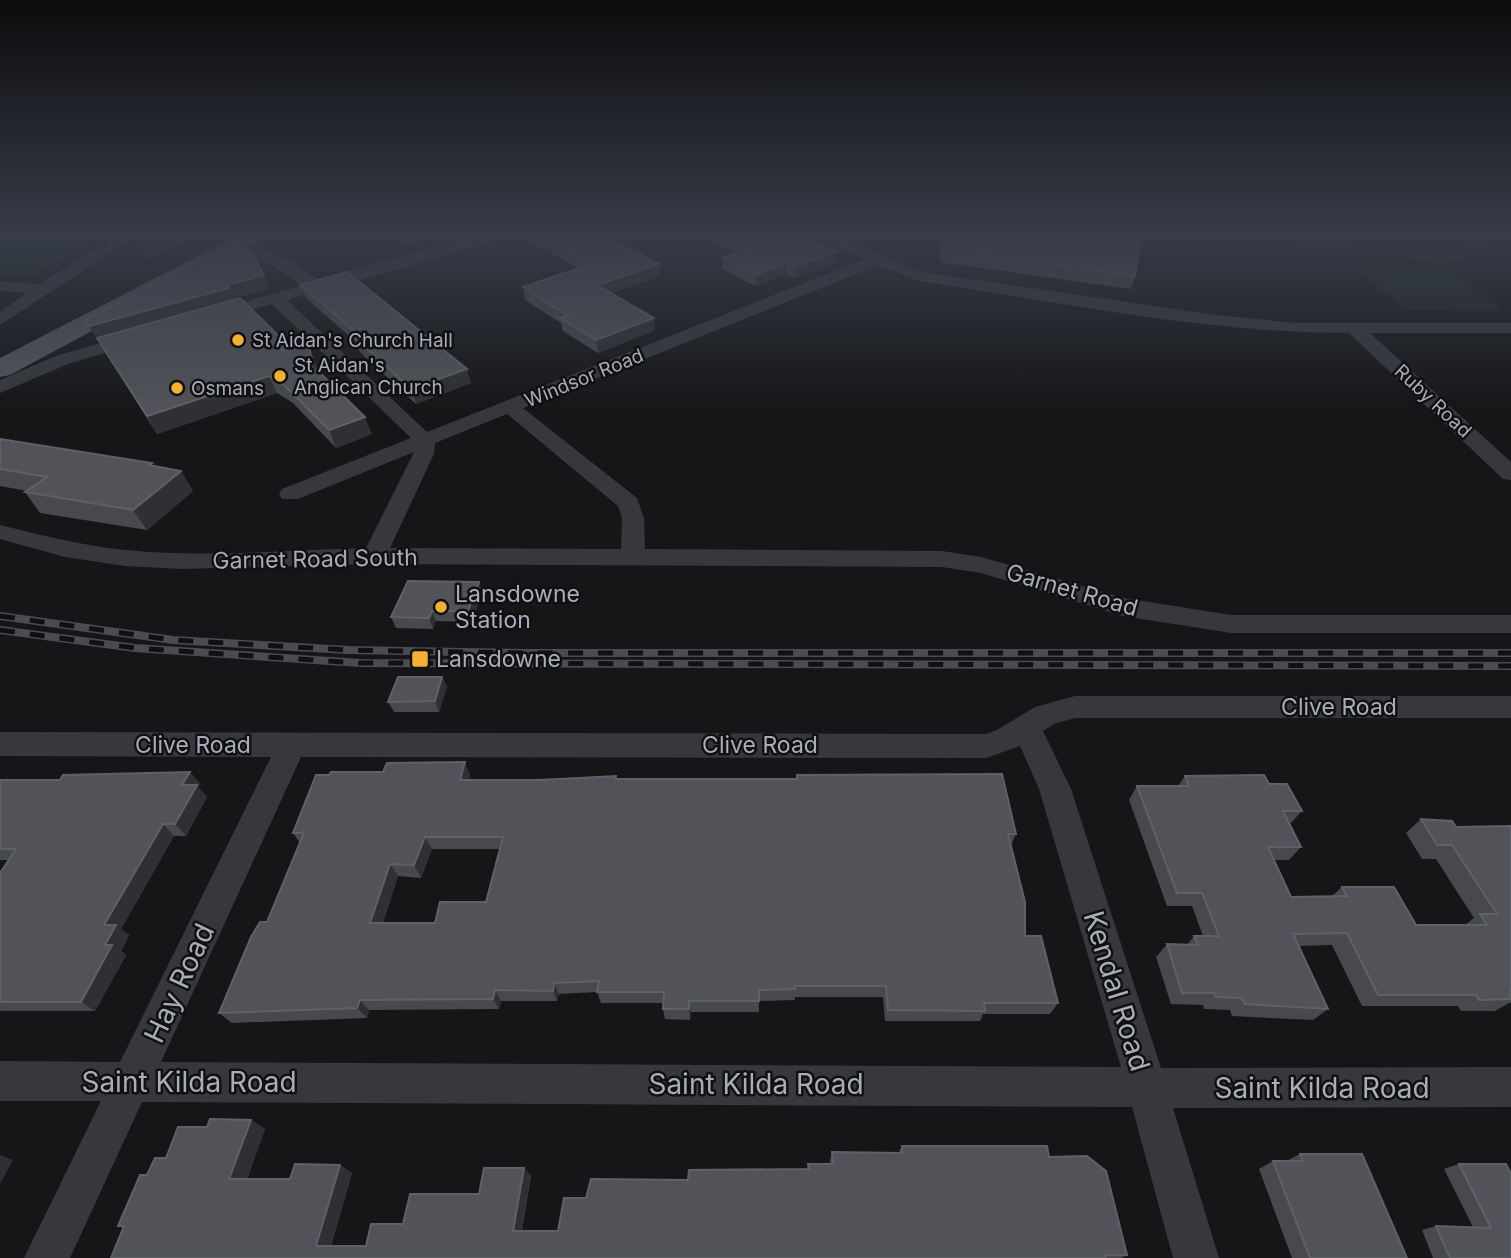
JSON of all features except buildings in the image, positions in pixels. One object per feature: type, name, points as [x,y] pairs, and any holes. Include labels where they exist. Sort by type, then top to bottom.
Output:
[{"type":"main road","points":[[0,349],[107,294]]},
{"type":"main road","points":[[0,369],[145,294]]},
{"type":"street","points":[[0,320],[36,294]]},
{"type":"street","points":[[198,320],[290,294]]},
{"type":"street","name":"Windsor Road","points":[[290,494],[792,294]]},
{"type":"street","points":[[1035,294],[1264,326],[1355,329],[1511,328]]},
{"type":"street","points":[[275,298],[425,440],[424,454],[374,556]]},
{"type":"street","name":"Ruby Road","points":[[1355,329],[1511,474]]},
{"type":"street","points":[[0,387],[62,360],[147,335]]},
{"type":"street","points":[[510,407],[629,503],[633,518],[633,558]]},
{"type":"street","points":[[1488,451],[1511,451]]},
{"type":"street","name":"Garnet Road South","points":[[0,532],[65,549],[154,560],[374,556],[633,558]]},
{"type":"street","name":"Garnet Road","points":[[633,558],[942,559],[981,565],[1124,607],[1231,624],[1511,624]]},
{"type":"street","name":"Clive Road","points":[[0,744],[986,746],[1007,739],[1045,715],[1075,707],[1511,707]]},
{"type":"street","name":"Kendal Road","points":[[1027,728],[1055,789],[1147,1087],[1196,1258]]},
{"type":"street","name":"Hay Road","points":[[47,1258],[292,745]]},
{"type":"street","name":"Saint Kilda Road","points":[[0,1081],[1511,1087]]},
{"type":"shaded area","points":[[1386,294],[1481,294],[1504,311],[1405,310]]},
{"type":"railway","points":[[0,616],[173,640],[348,650],[523,653],[1511,653]]},
{"type":"railway","points":[[0,630],[135,648],[360,663],[1511,666]]},
{"type":"place","name":"St Aidan's Church Hall","points":[[238,340]]},
{"type":"place","name":"St Aidan's Anglican Church","points":[[280,376]]},
{"type":"place","name":"Osmans","points":[[177,388]]},
{"type":"place","name":"Lansdowne Station","points":[[441,607]]},
{"type":"place","name":"Lansdowne","points":[[420,659]]}]
